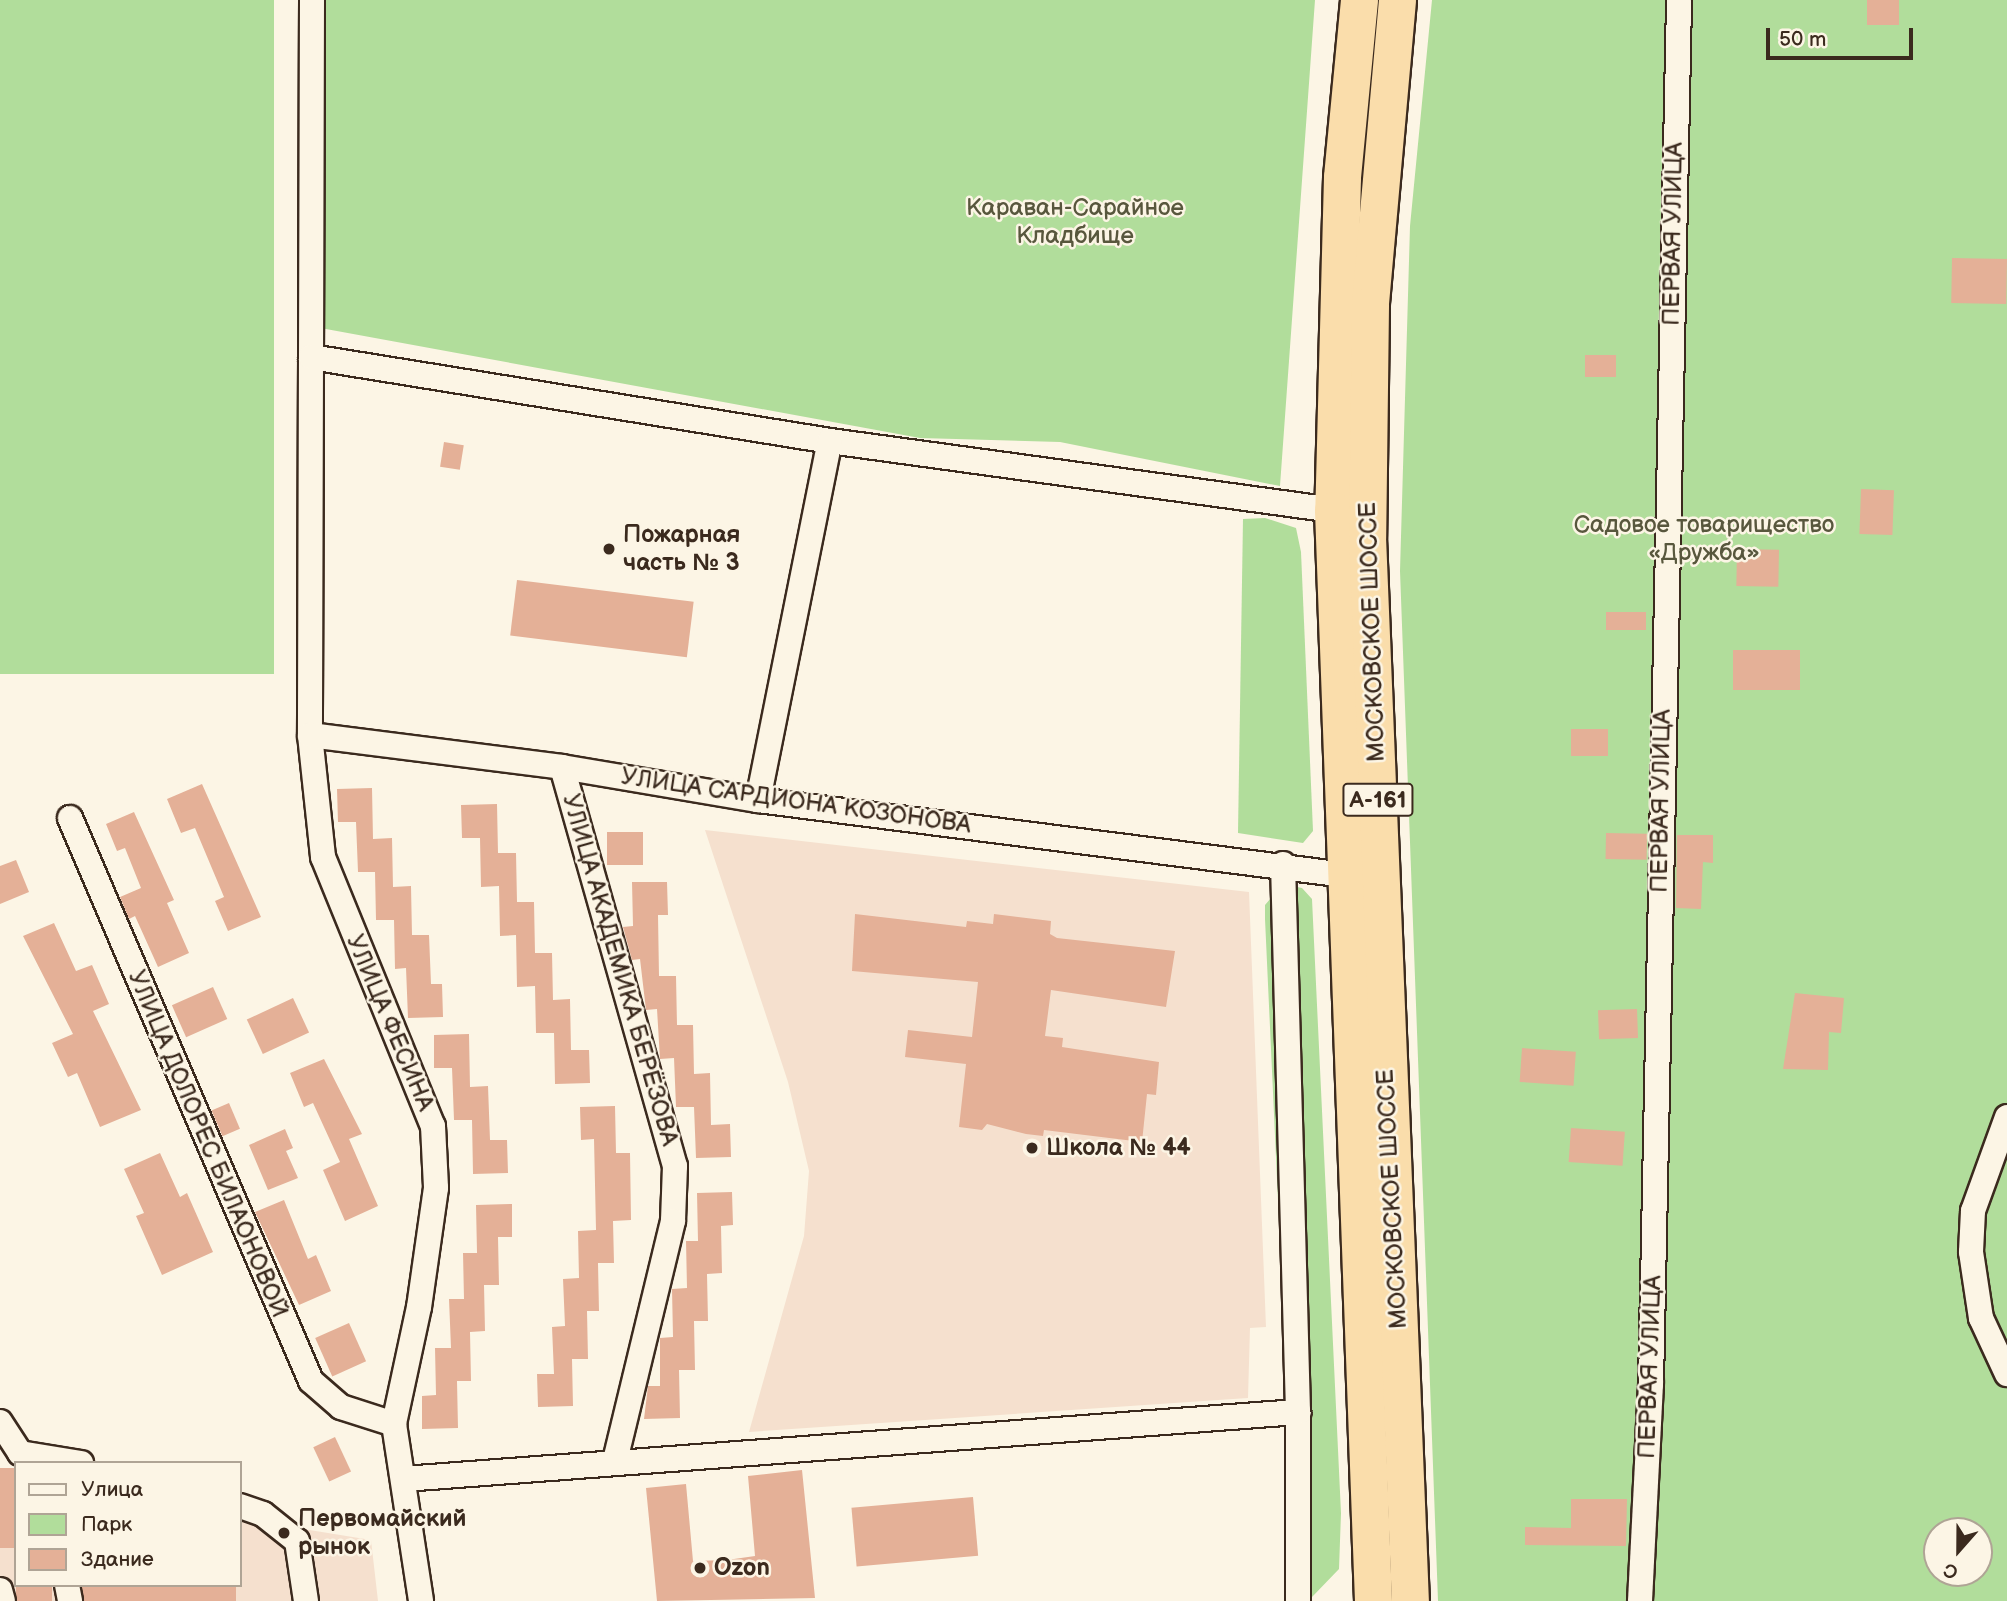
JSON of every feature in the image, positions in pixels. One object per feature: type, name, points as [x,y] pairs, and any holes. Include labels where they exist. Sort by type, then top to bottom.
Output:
[{"type":"highway","name":"МОСКОВСКОЕ ШОССЕ","points":[[1359,0],[1342,177],[1334,510],[1373,1601]]},
{"type":"highway","name":"МОСКОВСКОЕ ШОССЕ","points":[[1397,0],[1376,202],[1367,537],[1410,1601]]},
{"type":"street","name":"УЛИЦА ФЕСИНА","points":[[312,0],[310,735],[323,857],[414,1074],[435,1138],[436,1188],[419,1307],[394,1424],[421,1601]]},
{"type":"street","name":"ПЕРВАЯ УЛИЦА","points":[[1640,1601],[1651,1384],[1679,0]]},
{"type":"street","points":[[311,357],[830,441],[1334,510]]},
{"type":"street","points":[[758,800],[830,441]]},
{"type":"street","name":"УЛИЦА САРДИОНА КОЗОНОВА","points":[[310,735],[562,767],[758,800],[1283,864],[1345,875]]},
{"type":"street","name":"УЛИЦА АКАДЕМИКА БЕРЁЗОВА","points":[[562,767],[675,1166],[673,1221],[615,1460]]},
{"type":"street","name":"УЛИЦА ДОЛОРЕС БИЛАОНОВОЙ","points":[[70,818],[312,1381],[341,1407],[394,1424]]},
{"type":"street","points":[[1283,864],[1298,1412],[1297,1601]]},
{"type":"street","points":[[2007,1117],[1973,1211],[1970,1252],[1981,1318],[2007,1374]]},
{"type":"street","points":[[404,1479],[615,1460],[1298,1412]]},
{"type":"street","points":[[0,1422],[20,1453],[68,1461]]},
{"type":"street","points":[[242,1507],[263,1514],[297,1541],[306,1601]]},
{"type":"street","points":[[0,1590],[3,1601]]},
{"type":"shaded area","name":"Школа № 44","points":[[705,830],[1249,892],[1266,1327],[1250,1328],[1248,1398],[749,1432],[804,1236],[809,1171],[788,1082]]},
{"type":"shaded area","name":"Первомайский рынок","points":[[14,1479],[14,1587],[242,1587],[242,1495],[285,1526],[371,1540],[378,1601],[0,1601],[0,1482]]},
{"type":"green space","points":[[0,0],[274,0],[274,674],[0,674]]},
{"type":"green space","name":"Караван-Сарайное Кладбище","points":[[315,0],[1315,0],[1280,486],[1060,442],[920,438],[315,327]]},
{"type":"green space","name":"Садовое товарищество «Дружба»","points":[[1432,0],[2007,0],[2007,1601],[1438,1601],[1400,571],[1410,226]]},
{"type":"green space","points":[[1265,518],[1296,528],[1301,552],[1313,831],[1303,843],[1238,833],[1243,519]]},
{"type":"green space","points":[[1283,884],[1302,888],[1312,899],[1341,1513],[1339,1569],[1312,1597],[1289,1581],[1295,1570],[1265,919],[1265,905]]},
{"type":"building","points":[[1867,0],[1899,0],[1899,25],[1867,25]]},
{"type":"building","points":[[1952,258],[2007,259],[2006,304],[1951,303]]},
{"type":"building","points":[[1585,355],[1616,355],[1616,377],[1585,377]]},
{"type":"building","points":[[444,442],[464,445],[460,470],[440,467]]},
{"type":"building","points":[[1861,489],[1894,490],[1892,535],[1859,534]]},
{"type":"building","points":[[1737,549],[1779,550],[1778,587],[1736,586]]},
{"type":"building","points":[[517,580],[694,602],[687,657],[510,636]]},
{"type":"building","points":[[1606,612],[1646,612],[1646,630],[1606,630]]},
{"type":"building","points":[[1733,650],[1800,650],[1800,690],[1733,690]]},
{"type":"building","points":[[1571,729],[1608,729],[1608,756],[1571,756]]},
{"type":"building","points":[[202,784],[261,917],[228,931],[215,901],[224,897],[195,828],[181,833],[167,799]]},
{"type":"building","points":[[372,788],[373,839],[392,838],[393,887],[411,886],[412,935],[429,935],[431,984],[442,984],[443,1017],[408,1018],[406,968],[395,969],[394,920],[376,920],[375,872],[358,872],[356,822],[338,822],[337,789]]},
{"type":"building","points":[[497,804],[498,853],[516,853],[517,902],[534,902],[535,953],[552,953],[553,1000],[570,999],[571,1050],[589,1050],[590,1083],[555,1084],[554,1033],[536,1033],[535,986],[517,987],[516,935],[500,936],[499,886],[481,887],[480,838],[462,838],[461,805]]},
{"type":"building","points":[[134,812],[174,900],[167,903],[189,953],[158,967],[135,916],[129,919],[120,897],[141,888],[125,848],[117,851],[106,824]]},
{"type":"building","points":[[607,832],[643,832],[643,865],[607,865]]},
{"type":"building","points":[[1606,833],[1647,834],[1647,860],[1606,859]]},
{"type":"building","points":[[1677,835],[1713,835],[1713,863],[1703,862],[1701,909],[1676,908]]},
{"type":"building","points":[[16,860],[29,892],[0,904],[0,866]]},
{"type":"building","points":[[632,882],[667,882],[668,915],[658,915],[659,976],[676,976],[677,1025],[693,1025],[694,1074],[710,1073],[711,1125],[730,1124],[731,1157],[696,1158],[694,1107],[676,1107],[674,1058],[660,1059],[657,1009],[646,1010],[640,959],[632,960],[623,927],[633,926]]},
{"type":"building","points":[[855,914],[966,927],[967,921],[993,924],[994,914],[1051,921],[1050,934],[1057,938],[1175,951],[1166,1007],[1051,990],[1045,1036],[1063,1038],[1062,1047],[1159,1062],[1156,1095],[1147,1094],[1142,1142],[1044,1130],[1043,1136],[987,1124],[982,1130],[959,1127],[966,1064],[905,1057],[908,1030],[972,1037],[978,982],[852,971]]},
{"type":"building","points":[[54,923],[76,971],[92,965],[109,1004],[93,1011],[141,1110],[100,1127],[77,1073],[68,1077],[52,1043],[73,1034],[23,936]]},
{"type":"building","points":[[213,987],[227,1019],[186,1037],[172,1005]]},
{"type":"building","points":[[1795,993],[1844,998],[1841,1033],[1829,1032],[1828,1070],[1783,1069]]},
{"type":"building","points":[[293,998],[309,1032],[263,1054],[247,1020]]},
{"type":"building","points":[[1637,1009],[1638,1038],[1599,1039],[1598,1010]]},
{"type":"building","points":[[469,1034],[470,1087],[488,1086],[490,1140],[507,1140],[508,1173],[473,1174],[472,1120],[454,1120],[452,1068],[434,1068],[434,1035]]},
{"type":"building","points":[[1522,1048],[1576,1052],[1573,1086],[1520,1082]]},
{"type":"building","points":[[324,1059],[362,1134],[349,1139],[378,1206],[345,1221],[323,1170],[340,1162],[313,1103],[304,1107],[290,1073]]},
{"type":"building","points":[[229,1103],[240,1129],[222,1136],[212,1110]]},
{"type":"building","points":[[615,1106],[616,1153],[630,1153],[631,1220],[613,1221],[614,1263],[598,1263],[599,1311],[587,1311],[588,1359],[572,1359],[573,1406],[538,1407],[537,1374],[554,1374],[552,1327],[565,1326],[563,1279],[579,1278],[578,1231],[596,1230],[594,1139],[581,1140],[580,1107]]},
{"type":"building","points":[[1571,1128],[1625,1132],[1622,1166],[1569,1162]]},
{"type":"building","points":[[285,1129],[293,1148],[286,1151],[298,1178],[268,1190],[249,1145]]},
{"type":"building","points":[[160,1153],[180,1197],[187,1193],[213,1252],[162,1275],[136,1216],[144,1213],[124,1169]]},
{"type":"building","points":[[732,1192],[733,1225],[721,1226],[722,1273],[707,1274],[708,1321],[694,1321],[695,1370],[679,1370],[680,1418],[644,1419],[648,1386],[660,1386],[660,1338],[673,1337],[672,1289],[687,1288],[686,1241],[698,1241],[697,1193]]},
{"type":"building","points":[[284,1200],[308,1259],[316,1255],[331,1291],[299,1305],[255,1212]]},
{"type":"building","points":[[512,1204],[512,1237],[498,1237],[499,1285],[484,1285],[485,1331],[470,1332],[471,1381],[457,1381],[458,1428],[422,1429],[422,1396],[436,1395],[435,1348],[451,1348],[449,1299],[464,1299],[463,1253],[477,1253],[476,1205]]},
{"type":"building","points":[[349,1323],[366,1361],[332,1376],[315,1338]]},
{"type":"building","points":[[335,1437],[351,1471],[329,1482],[313,1447]]},
{"type":"building","points":[[0,1468],[14,1468],[14,1548],[0,1548]]},
{"type":"building","points":[[802,1470],[815,1598],[657,1601],[646,1488],[686,1484],[693,1561],[727,1560],[755,1556],[748,1476]]},
{"type":"building","points":[[973,1497],[978,1556],[857,1566],[851,1508]]},
{"type":"building","points":[[1571,1499],[1627,1499],[1626,1546],[1525,1545],[1525,1527],[1571,1528]]},
{"type":"building","points":[[16,1587],[52,1587],[52,1601],[16,1601]]},
{"type":"building","points":[[82,1587],[236,1587],[236,1601],[82,1601]]},
{"type":"place","name":"Пожарная часть № 3","points":[[609,549]]},
{"type":"place","name":"Школа № 44","points":[[1032,1148]]},
{"type":"place","name":"Первомайский рынок","points":[[284,1533]]},
{"type":"place","name":"Ozon","points":[[700,1568]]}]
